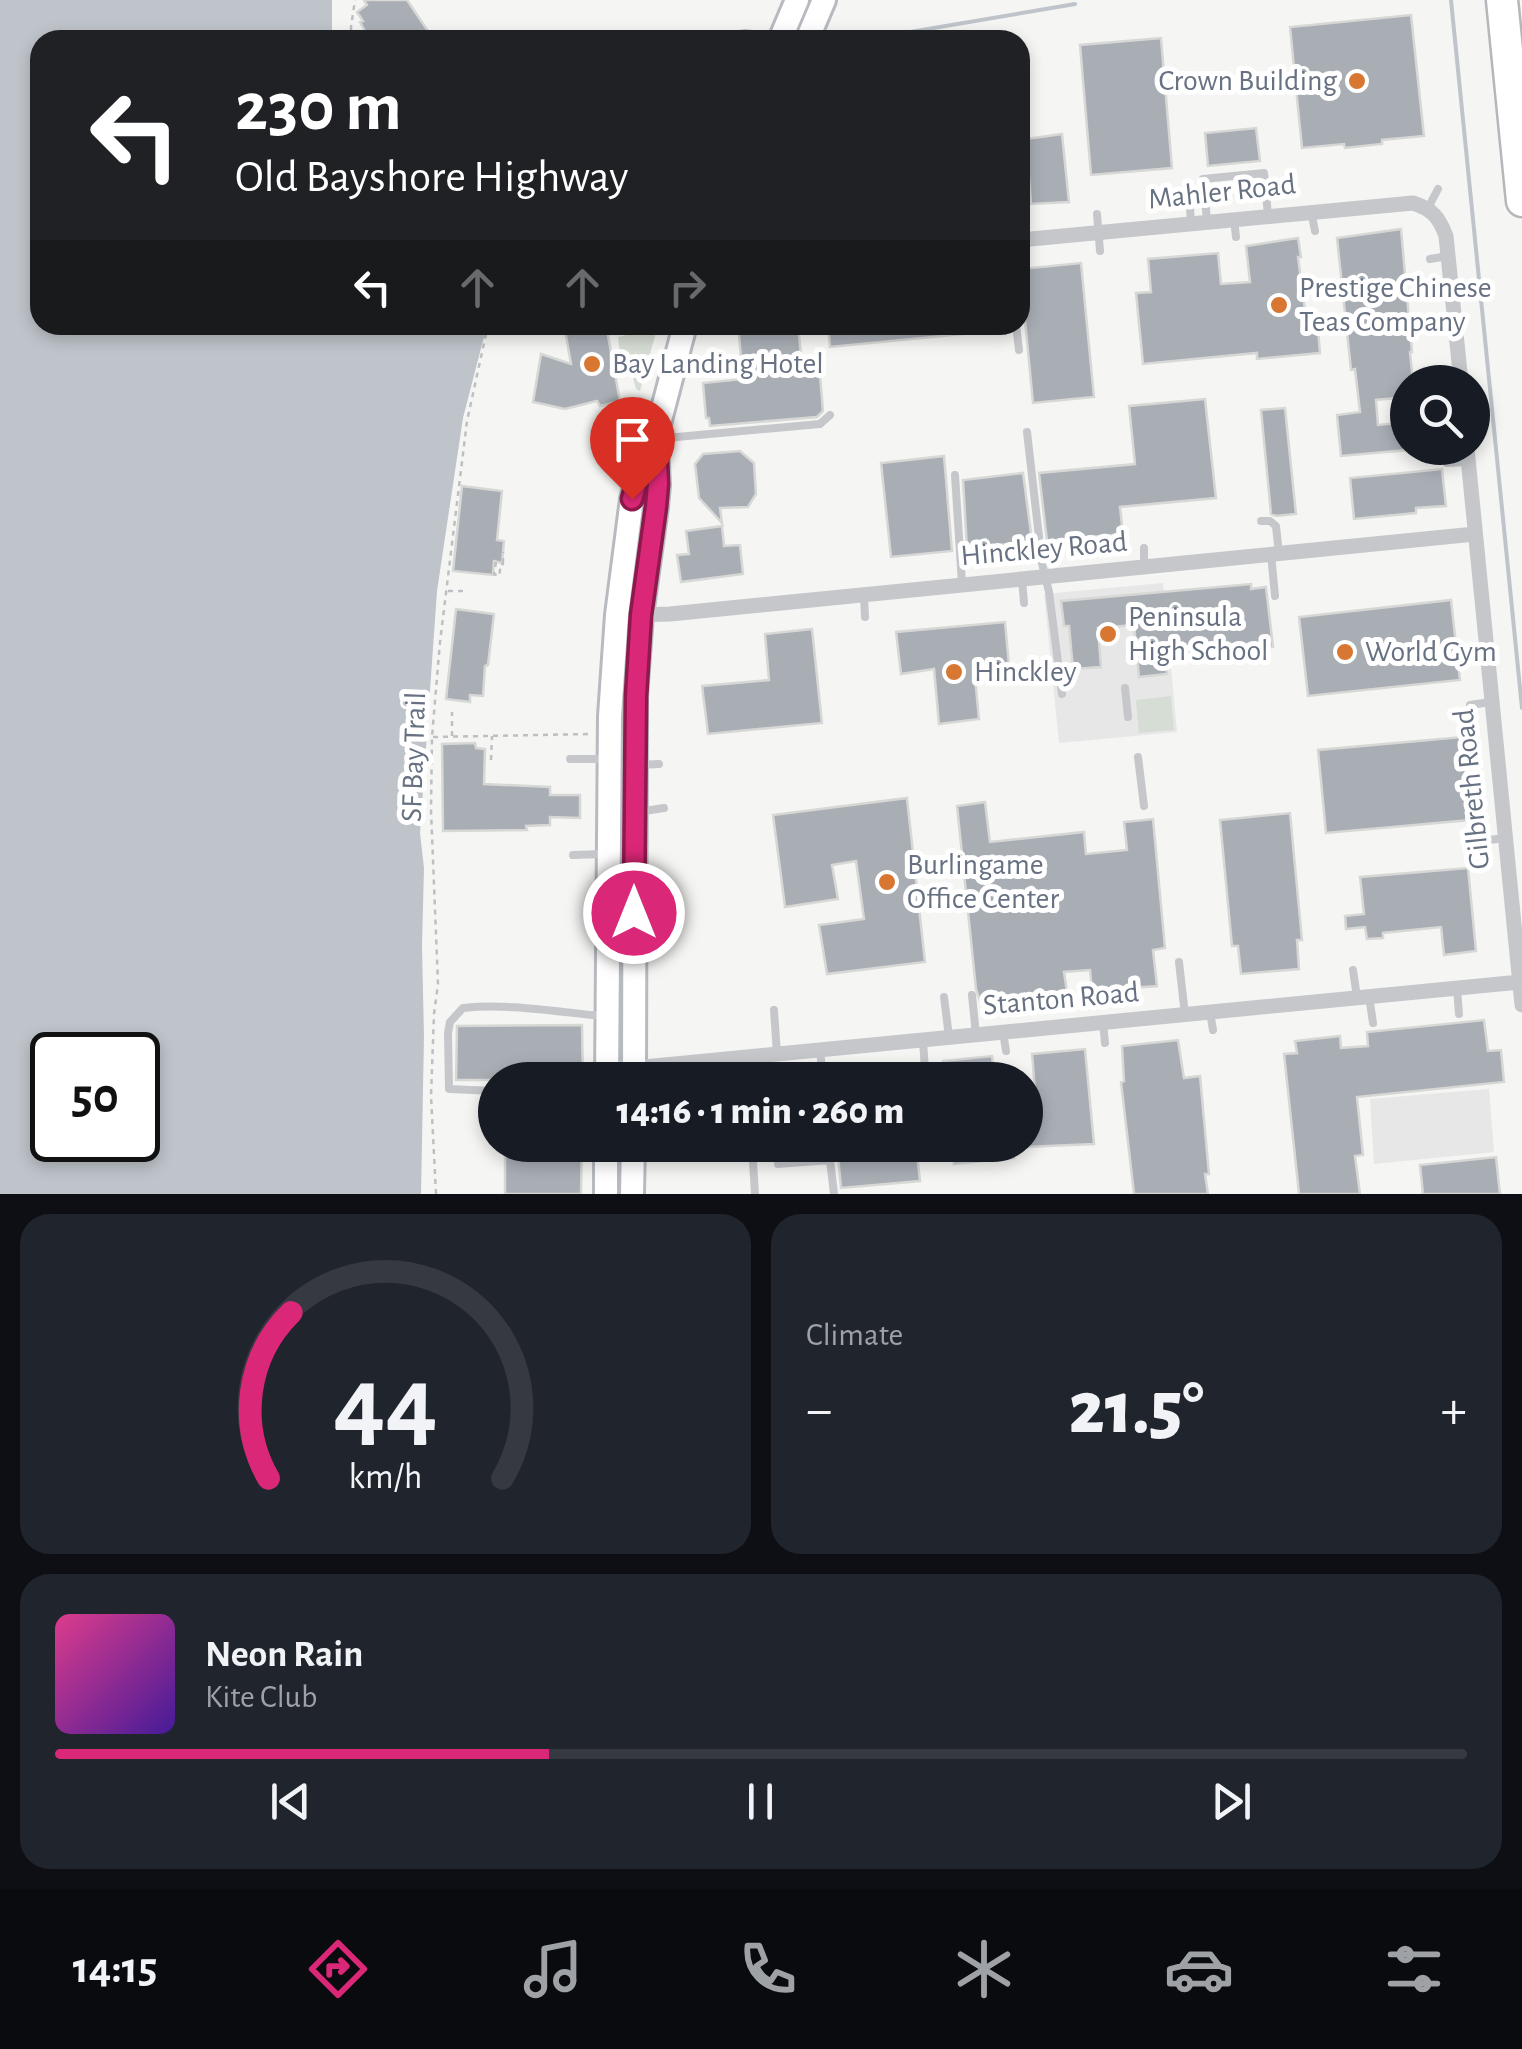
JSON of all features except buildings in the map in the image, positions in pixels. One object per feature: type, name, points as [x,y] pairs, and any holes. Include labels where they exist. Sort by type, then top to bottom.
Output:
[{"type":"highway","points":[[1500,0],[1522,201]]},
{"type":"main road","points":[[789,30],[797,0]]},
{"type":"main road","points":[[812,30],[827,2]]},
{"type":"main road","points":[[607,1062],[606,721],[608,666],[617,615],[617,574],[630,486],[656,439],[682,335]]},
{"type":"main road","points":[[634,1062],[635,717],[641,615],[659,523],[656,439]]},
{"type":"main road","points":[[606,1162],[606,1194]]},
{"type":"main road","points":[[632,1194],[633,1162]]},
{"type":"street","name":"Mahler Road","points":[[1030,235],[1076,228],[1098,232],[1196,217],[1268,215],[1287,207],[1311,211],[1412,202],[1428,208]]},
{"type":"street","points":[[1428,208],[1440,220],[1446,236],[1454,365]]},
{"type":"street","name":"Gilbreth Road","points":[[1469,465],[1476,534],[1474,580],[1522,1004]]},
{"type":"street","name":"Hinckley Road","points":[[617,615],[789,595],[826,599],[868,590],[1275,554],[1325,542],[1476,534]]},
{"type":"street","name":"Stanton Road","points":[[715,1062],[1210,1012],[1266,1014],[1425,984],[1456,988],[1520,982]]},
{"type":"lane","points":[[1196,217],[1203,179],[1264,173],[1268,215]]},
{"type":"lane","points":[[1428,208],[1438,189]]},
{"type":"lane","points":[[1311,211],[1314,230]]},
{"type":"lane","points":[[1097,214],[1100,251]]},
{"type":"lane","points":[[1234,218],[1236,238]]},
{"type":"lane","points":[[1430,259],[1448,256]]},
{"type":"lane","points":[[1017,335],[1018,350]]},
{"type":"lane","points":[[625,430],[656,439],[820,424],[830,416]]},
{"type":"lane","points":[[1027,432],[1062,694]]},
{"type":"lane","points":[[955,475],[962,584]]},
{"type":"lane","points":[[1261,521],[1276,526],[1275,596]]},
{"type":"lane","points":[[1144,548],[1144,567]]},
{"type":"lane","points":[[1022,579],[1024,602]]},
{"type":"lane","points":[[866,616],[868,590]]},
{"type":"lane","points":[[1125,688],[1128,717]]},
{"type":"lane","points":[[1470,705],[1490,702]]},
{"type":"lane","points":[[606,721],[635,717]]},
{"type":"lane","points":[[1138,757],[1144,806]]},
{"type":"lane","points":[[570,759],[659,764]]},
{"type":"lane","points":[[608,813],[664,808]]},
{"type":"lane","points":[[1473,842],[1506,838]]},
{"type":"lane","points":[[573,856],[608,854]]},
{"type":"lane","points":[[1179,962],[1185,1015]]},
{"type":"lane","points":[[1353,970],[1373,1023]]},
{"type":"lane","points":[[1456,988],[1459,1014]]},
{"type":"lane","points":[[972,994],[976,1034]]},
{"type":"lane","points":[[944,996],[949,1037]]},
{"type":"lane","points":[[478,1090],[449,1089],[448,1033],[450,1022],[463,1008],[532,1008],[608,1017]]},
{"type":"lane","points":[[759,1062],[774,1010]]},
{"type":"lane","points":[[1210,1012],[1213,1030]]},
{"type":"lane","points":[[1103,1022],[1105,1043]]},
{"type":"lane","points":[[1004,1032],[1006,1051]]},
{"type":"lane","points":[[923,1040],[925,1062]]},
{"type":"lane","points":[[820,1050],[821,1062]]},
{"type":"lane","points":[[763,1055],[764,1062]]},
{"type":"lane","points":[[753,1162],[755,1194]]},
{"type":"lane","points":[[778,1162],[804,1162]]},
{"type":"lane","points":[[830,1162],[834,1194]]},
{"type":"path","points":[[350,30],[355,0]]},
{"type":"path","name":"SF Bay Trail","points":[[436,1194],[432,1096],[438,984],[432,737],[466,421],[486,335]]},
{"type":"path","points":[[496,562],[494,574],[499,576],[504,552]]},
{"type":"path","points":[[446,590],[466,591]]},
{"type":"path","points":[[452,712],[452,737]]},
{"type":"path","points":[[432,737],[492,736],[606,721]]},
{"type":"path","points":[[491,760],[492,736]]},
{"type":"shaded area","points":[[0,0],[332,0],[332,30],[30,30],[30,335],[484,335],[463,418],[437,591],[420,833],[424,868],[421,1194],[0,1194]]},
{"type":"shaded area","points":[[655,335],[640,391],[629,363],[621,364],[618,337]]},
{"type":"shaded area","name":"Peninsula High School","points":[[1163,583],[1177,732],[1059,743],[1044,594]]},
{"type":"shaded area","points":[[1171,696],[1174,730],[1139,733],[1136,700]]},
{"type":"shaded area","points":[[1489,1089],[1494,1152],[1374,1164],[1370,1099]]},
{"type":"waterway","points":[[1451,0],[1522,708]]},
{"type":"waterway","points":[[922,30],[1075,4]]},
{"type":"place","name":"Crown Building","points":[[1357,81]]},
{"type":"place","name":"Prestige Chinese Teas Company","points":[[1279,305]]},
{"type":"place","name":"Bay Landing Hotel","points":[[592,364]]},
{"type":"place","name":"Peninsula High School","points":[[1108,634]]},
{"type":"place","name":"World Gym","points":[[1345,652]]},
{"type":"place","name":"Hinckley","points":[[954,672]]},
{"type":"place","name":"Burlingame Office Center","points":[[887,882]]},
{"type":"route","points":[[632,499],[656,439],[658,484],[641,615],[636,696],[634,913]]}]
